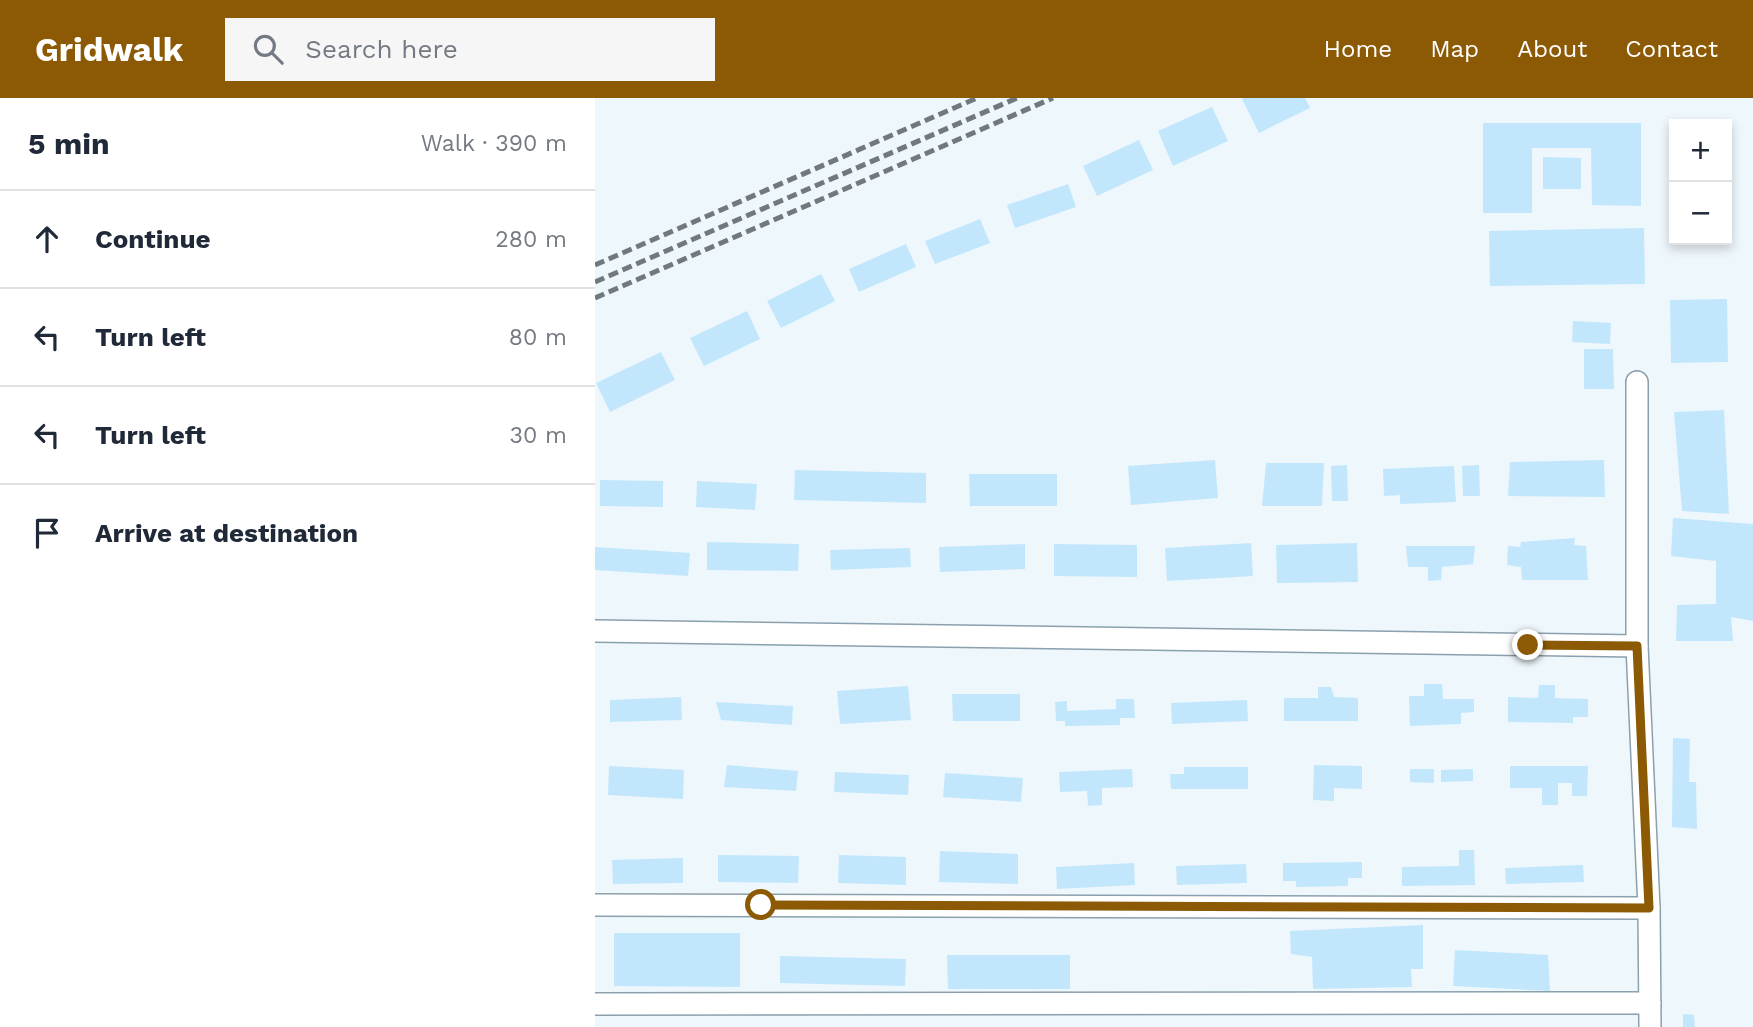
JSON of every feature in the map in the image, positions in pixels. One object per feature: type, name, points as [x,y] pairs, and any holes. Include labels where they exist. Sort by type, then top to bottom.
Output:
[{"type":"street","points":[[1637,382],[1637,646],[1649,908],[1650,1027]]},
{"type":"street","points":[[595,631],[1637,646]]},
{"type":"street","points":[[595,905],[1649,908]]},
{"type":"street","points":[[595,1004],[1650,1003]]},
{"type":"building","points":[[1305,98],[1310,108],[1259,133],[1242,99]]},
{"type":"building","points":[[1212,107],[1228,141],[1173,166],[1158,131]]},
{"type":"building","points":[[1483,123],[1641,123],[1641,206],[1592,205],[1591,148],[1532,148],[1532,213],[1483,213]]},
{"type":"building","points":[[1139,140],[1153,170],[1097,196],[1083,166]]},
{"type":"building","points":[[1543,157],[1581,158],[1581,189],[1543,189]]},
{"type":"building","points":[[1068,184],[1076,207],[1015,228],[1007,205]]},
{"type":"building","points":[[980,219],[990,243],[935,264],[925,241]]},
{"type":"building","points":[[1644,228],[1645,284],[1490,286],[1489,231]]},
{"type":"building","points":[[906,244],[916,267],[859,292],[849,269]]},
{"type":"building","points":[[821,274],[835,301],[781,328],[767,301]]},
{"type":"building","points":[[1727,299],[1728,362],[1671,363],[1670,300]]},
{"type":"building","points":[[747,311],[760,339],[704,366],[690,338]]},
{"type":"building","points":[[1573,321],[1611,323],[1610,344],[1572,342]]},
{"type":"building","points":[[1584,349],[1613,349],[1614,389],[1584,389]]},
{"type":"building","points":[[661,352],[675,380],[610,412],[596,383]]},
{"type":"building","points":[[1724,410],[1729,514],[1682,511],[1674,412]]},
{"type":"building","points":[[1215,460],[1218,498],[1131,505],[1128,466]]},
{"type":"building","points":[[1604,460],[1605,497],[1508,496],[1510,462]]},
{"type":"building","points":[[1266,463],[1324,463],[1322,506],[1262,506]]},
{"type":"building","points":[[1347,465],[1348,501],[1332,501],[1331,466]]},
{"type":"building","points":[[1479,465],[1480,496],[1463,496],[1462,466]]},
{"type":"building","points":[[1454,466],[1456,502],[1400,504],[1400,495],[1384,496],[1383,469]]},
{"type":"building","points":[[795,470],[926,473],[926,503],[794,500]]},
{"type":"building","points":[[969,474],[1057,474],[1057,506],[970,506]]},
{"type":"building","points":[[600,480],[663,481],[663,507],[600,506]]},
{"type":"building","points":[[697,481],[757,484],[755,510],[696,507]]},
{"type":"building","points":[[1673,518],[1753,524],[1753,621],[1731,617],[1733,641],[1676,641],[1677,605],[1716,604],[1716,561],[1671,556]]},
{"type":"building","points":[[1575,538],[1574,545],[1586,546],[1588,580],[1522,580],[1521,567],[1507,565],[1508,546],[1520,547],[1521,542]]},
{"type":"building","points":[[707,542],[799,544],[798,571],[707,570]]},
{"type":"building","points":[[1251,543],[1253,576],[1167,581],[1165,548]]},
{"type":"building","points":[[1357,543],[1358,582],[1277,583],[1276,545]]},
{"type":"building","points":[[1025,544],[1025,569],[940,572],[939,547]]},
{"type":"building","points":[[1054,544],[1137,545],[1137,577],[1054,576]]},
{"type":"building","points":[[1406,546],[1475,546],[1473,564],[1442,567],[1441,580],[1428,581],[1428,567],[1408,567]]},
{"type":"building","points":[[595,547],[690,553],[688,576],[595,570]]},
{"type":"building","points":[[910,548],[911,567],[831,570],[830,550]]},
{"type":"building","points":[[1424,684],[1442,684],[1443,699],[1474,699],[1474,712],[1461,713],[1461,724],[1410,726],[1409,696],[1424,696]]},
{"type":"building","points":[[1539,685],[1555,685],[1555,698],[1588,699],[1588,717],[1573,717],[1573,723],[1508,722],[1508,697],[1538,698]]},
{"type":"building","points":[[908,686],[911,720],[840,724],[837,691]]},
{"type":"building","points":[[1318,687],[1331,687],[1334,697],[1358,698],[1358,721],[1284,721],[1284,698],[1318,698]]},
{"type":"building","points":[[952,694],[1020,694],[1020,721],[953,721]]},
{"type":"building","points":[[681,697],[682,720],[610,722],[610,700]]},
{"type":"building","points":[[1116,699],[1134,699],[1135,718],[1120,718],[1120,725],[1065,726],[1065,721],[1056,721],[1055,702],[1067,701],[1067,711],[1116,709]]},
{"type":"building","points":[[1247,700],[1248,721],[1172,724],[1171,703]]},
{"type":"building","points":[[716,702],[793,706],[792,725],[721,720]]},
{"type":"building","points":[[1673,738],[1690,739],[1689,782],[1696,782],[1697,829],[1672,827]]},
{"type":"building","points":[[727,765],[798,771],[796,791],[724,787]]},
{"type":"building","points":[[1314,765],[1362,766],[1362,789],[1334,788],[1334,801],[1313,800]]},
{"type":"building","points":[[609,766],[684,770],[683,799],[608,795]]},
{"type":"building","points":[[1510,766],[1588,766],[1587,796],[1572,796],[1572,783],[1558,783],[1558,805],[1542,805],[1542,788],[1510,788]]},
{"type":"building","points":[[1184,767],[1248,767],[1248,789],[1171,789],[1170,774],[1184,774]]},
{"type":"building","points":[[1132,769],[1133,787],[1102,788],[1102,805],[1088,806],[1087,791],[1060,792],[1059,772]]},
{"type":"building","points":[[1410,769],[1434,769],[1434,783],[1410,782]]},
{"type":"building","points":[[1473,769],[1473,781],[1441,782],[1441,770]]},
{"type":"building","points":[[835,772],[909,775],[908,795],[834,792]]},
{"type":"building","points":[[945,773],[1023,778],[1021,802],[943,797]]},
{"type":"building","points":[[1459,850],[1474,850],[1475,885],[1402,886],[1402,867],[1459,866]]},
{"type":"building","points":[[940,851],[1018,854],[1018,884],[939,882]]},
{"type":"building","points":[[718,855],[799,856],[798,883],[718,882]]},
{"type":"building","points":[[839,855],[906,857],[906,885],[838,883]]},
{"type":"building","points":[[683,858],[683,883],[613,884],[612,860]]},
{"type":"building","points":[[1362,862],[1362,878],[1348,878],[1348,886],[1296,887],[1296,881],[1283,881],[1283,863]]},
{"type":"building","points":[[1134,863],[1135,885],[1057,889],[1056,867]]},
{"type":"building","points":[[1246,864],[1247,883],[1177,885],[1176,866]]},
{"type":"building","points":[[1583,865],[1584,882],[1506,884],[1505,868]]},
{"type":"building","points":[[1423,925],[1423,969],[1411,969],[1412,987],[1313,989],[1312,957],[1291,954],[1290,931]]},
{"type":"building","points":[[614,933],[740,933],[740,987],[614,986]]},
{"type":"building","points":[[1455,950],[1548,955],[1550,991],[1453,986]]},
{"type":"building","points":[[947,955],[1070,955],[1070,989],[948,989]]},
{"type":"building","points":[[780,956],[906,959],[905,986],[780,983]]},
{"type":"building","points":[[1683,1014],[1694,1015],[1695,1027],[1683,1027]]},
{"type":"railway","points":[[595,265],[977,98]]},
{"type":"railway","points":[[595,282],[1017,98]]},
{"type":"railway","points":[[595,298],[1053,98]]},
{"type":"route","points":[[761,905],[1649,908],[1637,646],[1528,645]]}]
